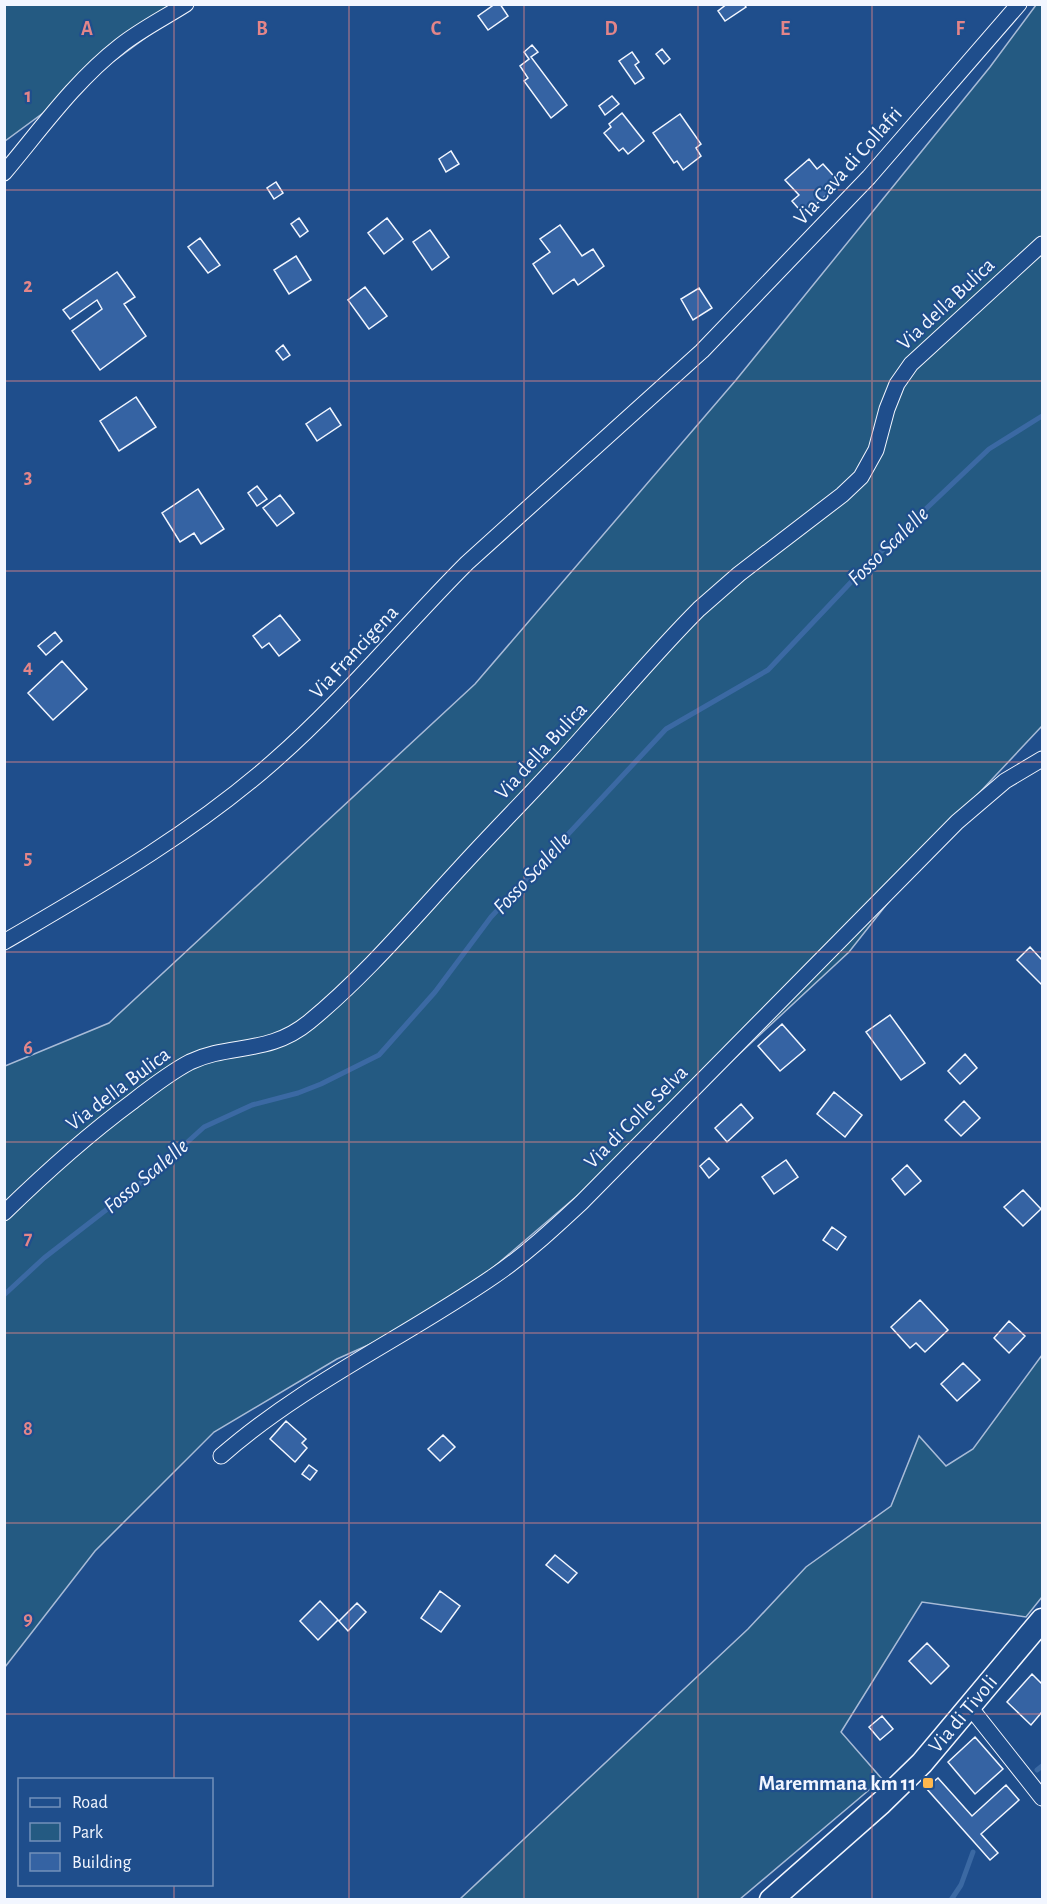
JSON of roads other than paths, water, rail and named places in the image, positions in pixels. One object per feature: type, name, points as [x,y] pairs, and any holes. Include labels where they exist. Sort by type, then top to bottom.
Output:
[{"type":"main road","name":"Via di Tivoli","points":[[771,1899],[894,1792],[922,1763],[1042,1620]]},
{"type":"street","points":[[4,172],[69,96],[102,62],[127,41],[186,4]]},
{"type":"street","name":"Via Cava di Collafri","points":[[702,351],[869,177],[1019,4]]},
{"type":"street","name":"Via della Bulica","points":[[4,1213],[79,1143],[167,1075],[193,1061],[258,1047],[294,1032],[310,1021],[351,984],[553,770],[686,622],[728,583],[854,485],[872,460],[892,396],[897,384],[911,364],[1042,244]]},
{"type":"street","name":"Via Francigena","points":[[4,942],[162,848],[217,809],[262,771],[335,704],[467,563],[702,351]]},
{"type":"street","name":"Via di Colle Selva","points":[[221,1456],[279,1410],[483,1284],[543,1238],[581,1203],[964,815],[1005,782],[1042,759]]},
{"type":"street","points":[[970,1707],[1041,1794]]},
{"type":"waterway","name":"Fosso Scalelle","points":[[4,1295],[44,1258],[150,1176],[204,1127],[252,1105],[298,1093],[321,1084],[379,1055],[435,992],[491,917],[666,729],[768,670],[871,561],[989,449],[1042,416]]},
{"type":"waterway","points":[[1037,1770],[1042,1766]]},
{"type":"waterway","points":[[951,1900],[961,1885],[973,1852]]},
{"type":"place","name":"Maremmana km 11","points":[[928,1783]]}]
